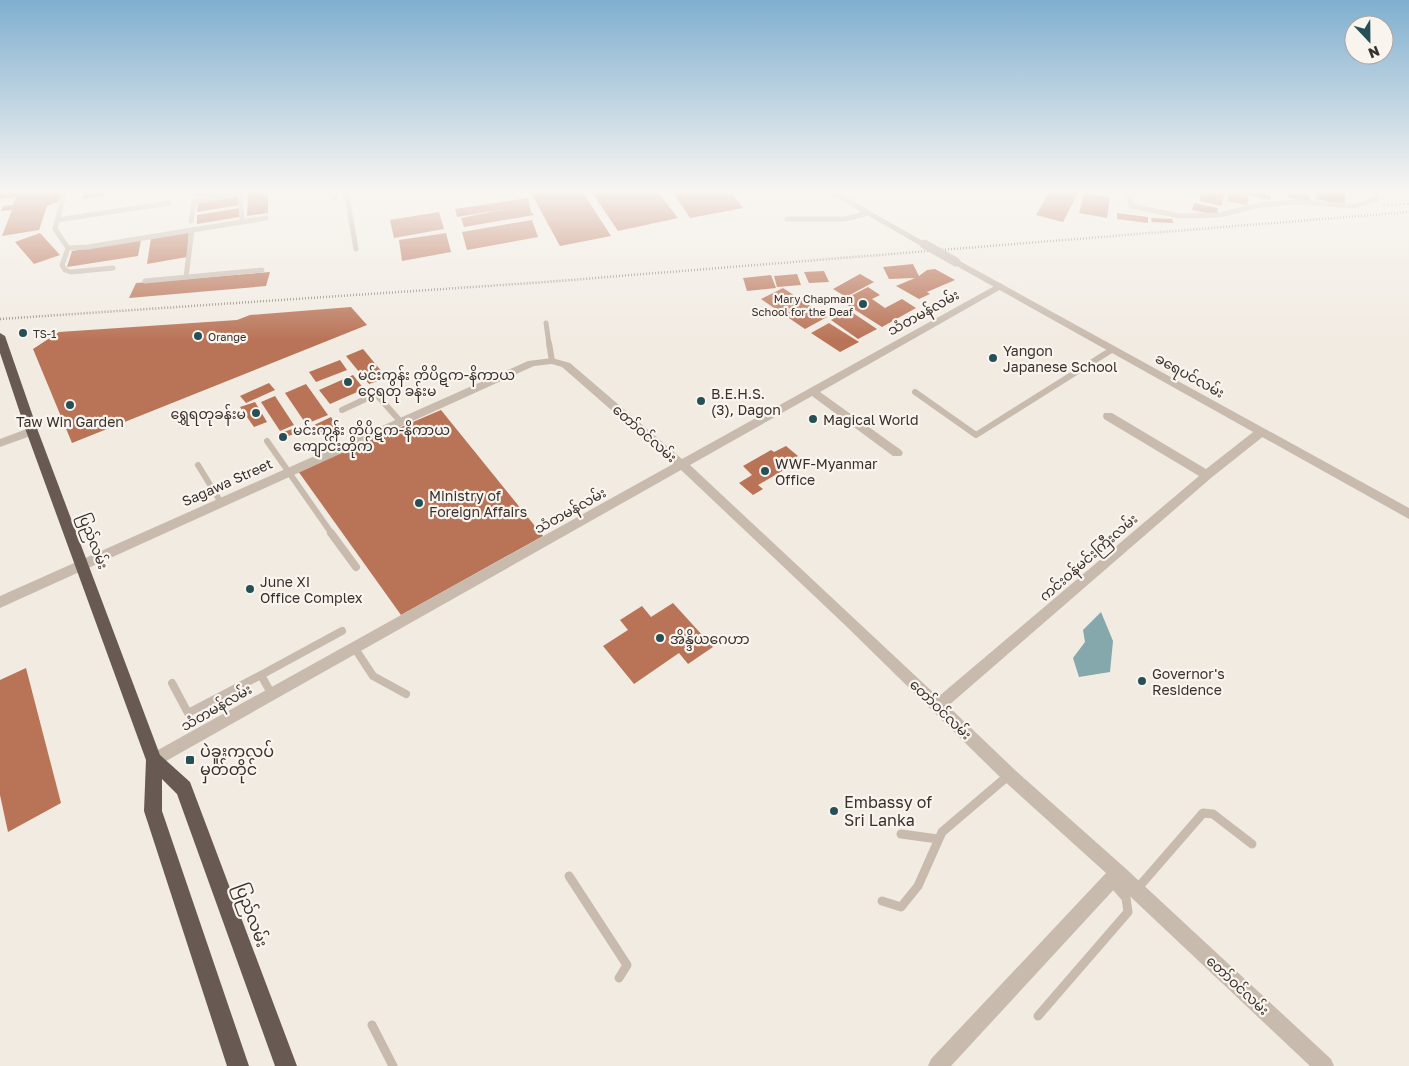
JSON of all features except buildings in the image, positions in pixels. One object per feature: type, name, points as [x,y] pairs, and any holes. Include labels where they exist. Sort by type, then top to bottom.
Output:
[{"type":"highway","name":"ပြည်လမ်း","points":[[0,336],[4,359],[83,564],[154,760],[153,811],[238,1066]]},
{"type":"highway","name":"ပြည်လမ်း","points":[[154,760],[184,788],[286,1066]]},
{"type":"street","name":"ခရေပင်လမ်း","points":[[918,241],[1409,514]]},
{"type":"street","name":"သံတမန်လမ်း","points":[[154,760],[1000,286]]},
{"type":"street","name":"Sagawa Street","points":[[0,602],[532,363],[552,361]]},
{"type":"street","name":"တော်ဝင်လမ်း","points":[[552,361],[566,365],[682,465],[851,622],[1115,877],[1136,890],[1324,1066]]},
{"type":"street","points":[[812,391],[897,453]]},
{"type":"street","points":[[1108,416],[1207,475]]},
{"type":"street","points":[[0,443],[32,431]]},
{"type":"street","name":"ကင်းဝန်မင်းကြီးလမ်း","points":[[937,706],[1207,475],[1261,432]]},
{"type":"street","points":[[938,1066],[1115,877]]},
{"type":"lane","points":[[63,241],[68,248]]},
{"type":"lane","points":[[68,248],[118,241]]},
{"type":"lane","points":[[186,277],[191,241]]},
{"type":"lane","points":[[355,241],[356,249]]},
{"type":"lane","points":[[68,248],[62,264],[65,270],[71,272],[113,268]]},
{"type":"lane","points":[[145,281],[262,270]]},
{"type":"lane","points":[[546,323],[552,361]]},
{"type":"lane","points":[[915,392],[976,435],[1113,349]]},
{"type":"lane","points":[[342,410],[376,394],[400,421]]},
{"type":"lane","points":[[267,441],[286,472],[356,567]]},
{"type":"lane","points":[[198,465],[220,502]]},
{"type":"lane","points":[[172,683],[188,713],[209,704],[342,631]]},
{"type":"lane","points":[[354,647],[373,676],[406,694]]},
{"type":"lane","points":[[261,675],[271,694]]},
{"type":"lane","points":[[882,901],[901,907],[918,886],[942,832],[1009,775]]},
{"type":"lane","points":[[1136,890],[1203,813],[1213,814],[1252,844]]},
{"type":"lane","points":[[902,834],[938,840]]},
{"type":"lane","points":[[569,876],[627,965],[619,978]]},
{"type":"lane","points":[[1038,1016],[1128,912],[1126,898],[1115,877]]},
{"type":"lane","points":[[372,1025],[393,1066]]},
{"type":"water","points":[[1101,612],[1113,641],[1110,672],[1079,677],[1073,658],[1085,642],[1083,630]]},
{"type":"railway","points":[[0,319],[546,282],[1055,241]]},
{"type":"place","name":"Mary Chapman School for the Deaf","points":[[863,304]]},
{"type":"place","name":"TS-1","points":[[23,333]]},
{"type":"place","name":"Orange","points":[[198,336]]},
{"type":"place","name":"Yangon Japanese School","points":[[993,358]]},
{"type":"place","name":"မင်းကွန်း တိပိဋက-နိကာယ ငွေရတု ခန်းမ","points":[[348,382]]},
{"type":"place","name":"B.E.H.S. (3), Dagon","points":[[701,401]]},
{"type":"place","name":"Taw Win Garden","points":[[70,405]]},
{"type":"place","name":"ရွှေရတုခန်းမ","points":[[256,413]]},
{"type":"place","name":"Magical World","points":[[813,419]]},
{"type":"place","name":"မင်းကွန်း တိပိဋက-နိကာယ ကျောင်းတိုက်","points":[[283,437]]},
{"type":"place","name":"WWF-Myanmar Office","points":[[765,471]]},
{"type":"place","name":"Ministry of Foreign Affairs","points":[[419,503]]},
{"type":"place","name":"June XI Office Complex","points":[[250,589]]},
{"type":"place","name":"အိန္ဒိယဂေဟာ","points":[[660,638]]},
{"type":"place","name":"Governor's Residence","points":[[1142,681]]},
{"type":"place","name":"ပဲခူးကလပ် မှတ်တိုင်","points":[[190,760]]},
{"type":"place","name":"Embassy of Sri Lanka","points":[[834,811]]}]
